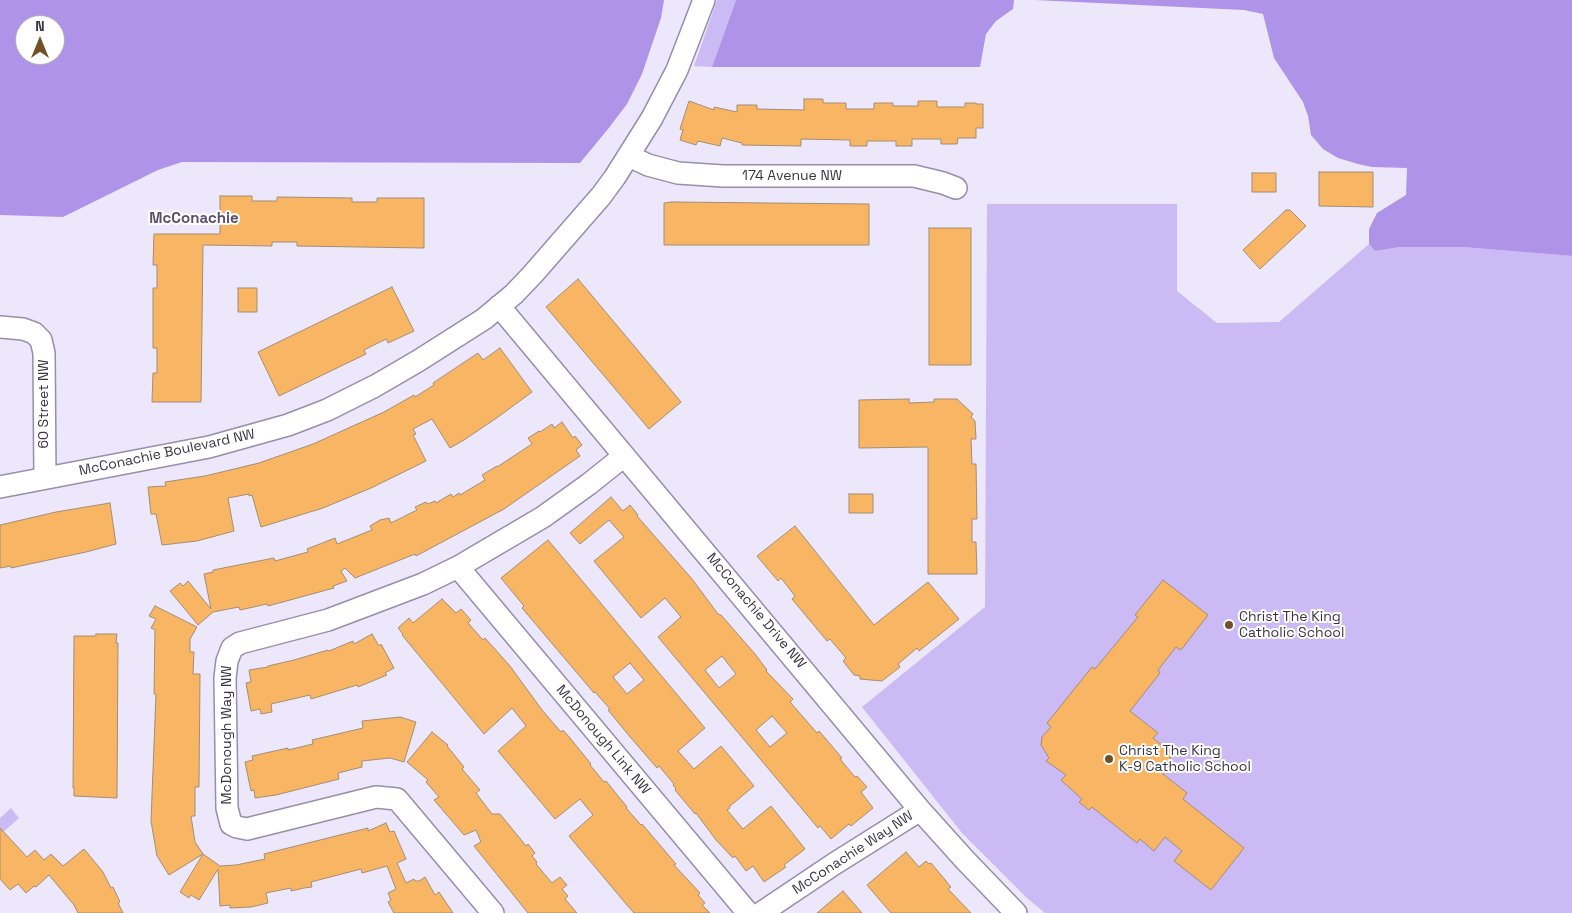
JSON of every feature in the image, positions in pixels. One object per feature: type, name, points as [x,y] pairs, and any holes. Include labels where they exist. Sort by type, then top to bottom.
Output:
[{"type":"street","name":"McConachie Boulevard NW","points":[[0,487],[209,447],[255,436],[319,414],[375,386],[484,319],[514,294],[533,274],[601,196],[629,156],[652,118],[677,70],[704,0]]},
{"type":"street","name":"174 Avenue NW","points":[[629,156],[648,165],[678,173],[723,176],[914,176],[956,188]]},
{"type":"street","name":"McConachie Drive NW","points":[[499,306],[920,810],[1016,913]]},
{"type":"street","name":"60 Street NW","points":[[0,328],[23,329],[41,340],[44,353],[45,478]]},
{"type":"street","name":"McDonough Way NW","points":[[492,913],[396,799],[376,797],[248,829],[231,824],[227,808],[225,678],[227,660],[232,648],[250,640],[328,620],[423,584],[458,567],[543,517],[624,456]]},
{"type":"street","name":"McDonough Link NW","points":[[458,567],[748,913]]},
{"type":"street","name":"McConachie Way NW","points":[[761,913],[920,810]]},
{"type":"shaded area","points":[[0,0],[664,0],[661,18],[642,74],[627,104],[580,163],[182,162],[158,170],[63,217],[0,215]]},
{"type":"shaded area","points":[[717,0],[736,0],[712,67],[694,66]]},
{"type":"shaded area","points":[[736,0],[1014,0],[1013,9],[996,21],[986,34],[980,67],[712,67]]},
{"type":"shaded area","points":[[1035,0],[1572,0],[1572,256],[1463,247],[1400,247],[1375,251],[1369,244],[1369,229],[1377,213],[1406,195],[1407,168],[1372,167],[1358,164],[1338,158],[1323,149],[1311,135],[1308,116],[1303,102],[1274,58],[1263,14],[1244,10]]},
{"type":"shaded area","name":"Christ The King Catholic School","points":[[987,204],[1177,204],[1177,291],[1217,323],[1279,322],[1369,244],[1375,251],[1400,247],[1463,247],[1572,256],[1572,913],[1045,913],[1027,898],[962,833],[862,707],[985,607]]},
{"type":"shaded area","points":[[11,808],[19,818],[0,835],[0,818]]},
{"type":"building","points":[[804,99],[823,99],[823,103],[846,103],[846,109],[874,109],[874,103],[893,103],[893,106],[918,106],[918,101],[937,101],[937,107],[965,107],[965,103],[983,104],[983,128],[976,128],[976,138],[958,138],[957,144],[941,144],[941,139],[912,139],[912,146],[896,146],[896,141],[867,141],[867,146],[850,146],[850,140],[801,139],[801,146],[742,145],[742,143],[722,138],[720,146],[698,141],[696,145],[680,140],[683,130],[680,129],[689,101],[714,110],[714,107],[737,112],[737,105],[757,105],[757,109],[804,110]]},
{"type":"building","points":[[1319,172],[1373,172],[1373,207],[1319,206]]},
{"type":"building","points":[[1252,173],[1276,173],[1276,192],[1252,192]]},
{"type":"building","points":[[220,196],[252,196],[252,201],[277,201],[277,197],[352,198],[352,202],[377,202],[377,198],[424,198],[424,248],[297,246],[297,242],[272,242],[272,246],[203,245],[201,402],[152,402],[153,373],[157,373],[157,348],[153,348],[153,288],[157,288],[157,265],[153,265],[154,234],[220,234]]},
{"type":"building","points":[[664,203],[869,204],[869,245],[664,245]]},
{"type":"building","points":[[1286,210],[1290,210],[1306,226],[1260,269],[1243,250]]},
{"type":"building","points":[[929,228],[971,228],[971,365],[929,365]]},
{"type":"building","points":[[578,279],[681,402],[649,429],[546,307]]},
{"type":"building","points":[[392,287],[414,331],[388,343],[386,339],[364,350],[366,354],[279,396],[258,352]]},
{"type":"building","points":[[238,288],[257,288],[257,312],[238,312]]},
{"type":"building","points":[[500,348],[532,392],[464,440],[450,448],[432,419],[413,429],[416,434],[413,435],[426,461],[371,488],[323,508],[261,527],[252,495],[228,498],[234,531],[197,541],[162,545],[156,514],[151,514],[148,487],[166,486],[165,482],[205,476],[259,463],[313,444],[384,412],[414,395],[415,397],[478,353],[483,360]]},
{"type":"building","points":[[909,399],[909,403],[934,402],[934,399],[957,399],[973,414],[971,417],[975,421],[976,439],[971,439],[972,464],[976,464],[977,519],[972,519],[972,542],[976,542],[977,574],[928,574],[928,447],[859,448],[859,400]]},
{"type":"building","points":[[562,422],[573,438],[575,436],[582,445],[576,450],[580,456],[504,509],[416,556],[415,554],[355,578],[345,568],[341,571],[347,581],[333,586],[334,588],[268,606],[267,604],[240,610],[239,607],[213,612],[198,625],[170,591],[180,583],[183,586],[188,581],[211,609],[204,574],[213,572],[213,570],[274,558],[275,561],[308,552],[307,549],[335,538],[337,544],[372,530],[370,526],[380,520],[389,518],[391,523],[417,510],[415,507],[426,502],[428,504],[435,501],[436,503],[451,494],[453,497],[459,493],[460,495],[485,480],[482,475],[532,444],[528,438],[552,424],[554,428]]},
{"type":"building","points":[[849,494],[873,494],[873,513],[849,513]]},
{"type":"building","points":[[611,497],[623,511],[630,505],[637,516],[692,579],[718,614],[721,615],[755,654],[766,671],[793,699],[790,702],[817,733],[819,731],[855,777],[857,776],[867,787],[861,792],[873,808],[831,839],[820,826],[818,828],[658,637],[681,617],[665,598],[641,618],[594,561],[624,537],[609,520],[580,544],[570,533]],"holes":[[[722,656],[736,674],[719,688],[705,670]],[[772,716],[787,733],[770,747],[756,730]]]},
{"type":"building","points":[[110,503],[116,544],[11,568],[11,566],[0,568],[0,525],[56,512]]},
{"type":"building","points":[[795,526],[874,625],[928,582],[959,619],[919,651],[917,648],[898,664],[900,667],[882,681],[860,679],[860,676],[854,675],[843,661],[846,658],[830,639],[827,641],[792,599],[795,596],[781,578],[778,581],[757,556]]},
{"type":"building","points":[[548,540],[705,728],[678,751],[694,769],[721,746],[754,786],[727,810],[743,829],[771,806],[805,849],[784,865],[786,867],[764,882],[753,866],[746,871],[735,856],[733,858],[716,840],[696,813],[675,790],[674,784],[659,766],[657,768],[608,710],[610,709],[594,693],[522,608],[524,606],[501,578]],"holes":[[[630,663],[644,680],[627,694],[613,677]]]},
{"type":"building","name":"Christ The King K-9 Catholic School","points":[[1163,580],[1208,615],[1181,650],[1176,647],[1158,670],[1160,673],[1130,711],[1158,733],[1153,738],[1173,754],[1165,765],[1168,768],[1163,774],[1187,793],[1183,799],[1244,848],[1211,890],[1174,861],[1182,851],[1165,837],[1154,851],[1140,839],[1137,843],[1092,807],[1089,810],[1079,802],[1082,799],[1061,780],[1066,775],[1046,761],[1049,758],[1041,745],[1042,737],[1051,727],[1047,723],[1092,667],[1095,669],[1138,617],[1135,615]]},
{"type":"building","points":[[442,599],[456,613],[461,609],[471,620],[468,623],[483,640],[485,638],[510,666],[542,710],[561,732],[563,730],[570,738],[604,782],[606,781],[626,808],[642,824],[676,864],[674,865],[700,893],[698,895],[705,903],[702,905],[710,913],[634,913],[627,905],[569,836],[593,815],[580,799],[555,819],[498,751],[526,726],[512,708],[484,734],[402,635],[398,628],[409,618],[413,623]]},
{"type":"building","points":[[155,606],[197,627],[190,639],[190,652],[194,652],[193,674],[200,674],[199,787],[195,787],[195,816],[191,816],[195,842],[203,854],[169,875],[157,856],[151,821],[156,694],[154,694],[155,630],[151,628],[156,619],[149,616]]},
{"type":"building","points":[[96,634],[117,634],[117,798],[74,796],[74,636],[96,636]]},
{"type":"building","points":[[372,634],[379,646],[381,644],[394,668],[385,673],[387,675],[358,687],[357,685],[311,699],[310,695],[271,704],[272,712],[261,714],[260,709],[251,711],[246,683],[251,682],[249,670],[329,651],[353,641],[354,644]]},
{"type":"building","points":[[400,717],[416,722],[404,762],[390,758],[362,761],[362,767],[338,773],[339,779],[276,795],[255,798],[254,790],[251,791],[245,762],[253,760],[252,756],[313,744],[312,740],[363,728],[362,721]]},
{"type":"building","points":[[432,732],[448,745],[464,767],[462,769],[480,790],[476,793],[492,814],[500,814],[526,846],[528,844],[535,853],[532,856],[537,862],[536,864],[552,883],[560,877],[567,885],[562,889],[568,896],[565,899],[577,913],[528,913],[474,846],[481,842],[476,830],[464,835],[434,800],[439,797],[426,782],[428,780],[407,762]]},
{"type":"building","points":[[386,823],[390,832],[394,831],[406,859],[397,863],[406,883],[414,879],[419,881],[425,877],[435,895],[439,892],[453,913],[394,913],[388,902],[391,900],[388,893],[396,889],[387,866],[362,873],[361,869],[311,882],[312,887],[291,891],[291,888],[266,893],[268,903],[251,907],[230,908],[230,905],[220,906],[218,869],[199,900],[191,895],[189,898],[180,892],[203,854],[220,866],[236,865],[265,859],[264,854],[368,828],[368,831]]},
{"type":"building","points":[[0,828],[27,857],[35,850],[44,860],[51,854],[63,866],[84,849],[103,872],[111,888],[113,887],[123,913],[78,913],[74,905],[49,875],[26,893],[18,884],[10,890],[0,879]]},
{"type":"building","points":[[906,852],[919,867],[926,861],[929,864],[931,863],[951,887],[948,889],[971,913],[891,913],[867,885]]},
{"type":"building","points":[[843,891],[862,913],[817,913]]},
{"type":"place","name":"Christ The King Catholic School","points":[[1229,625]]},
{"type":"place","name":"Christ The King K-9 Catholic School","points":[[1109,759]]},
{"type":"district","name":"McConachie","points":[[194,219]]}]
